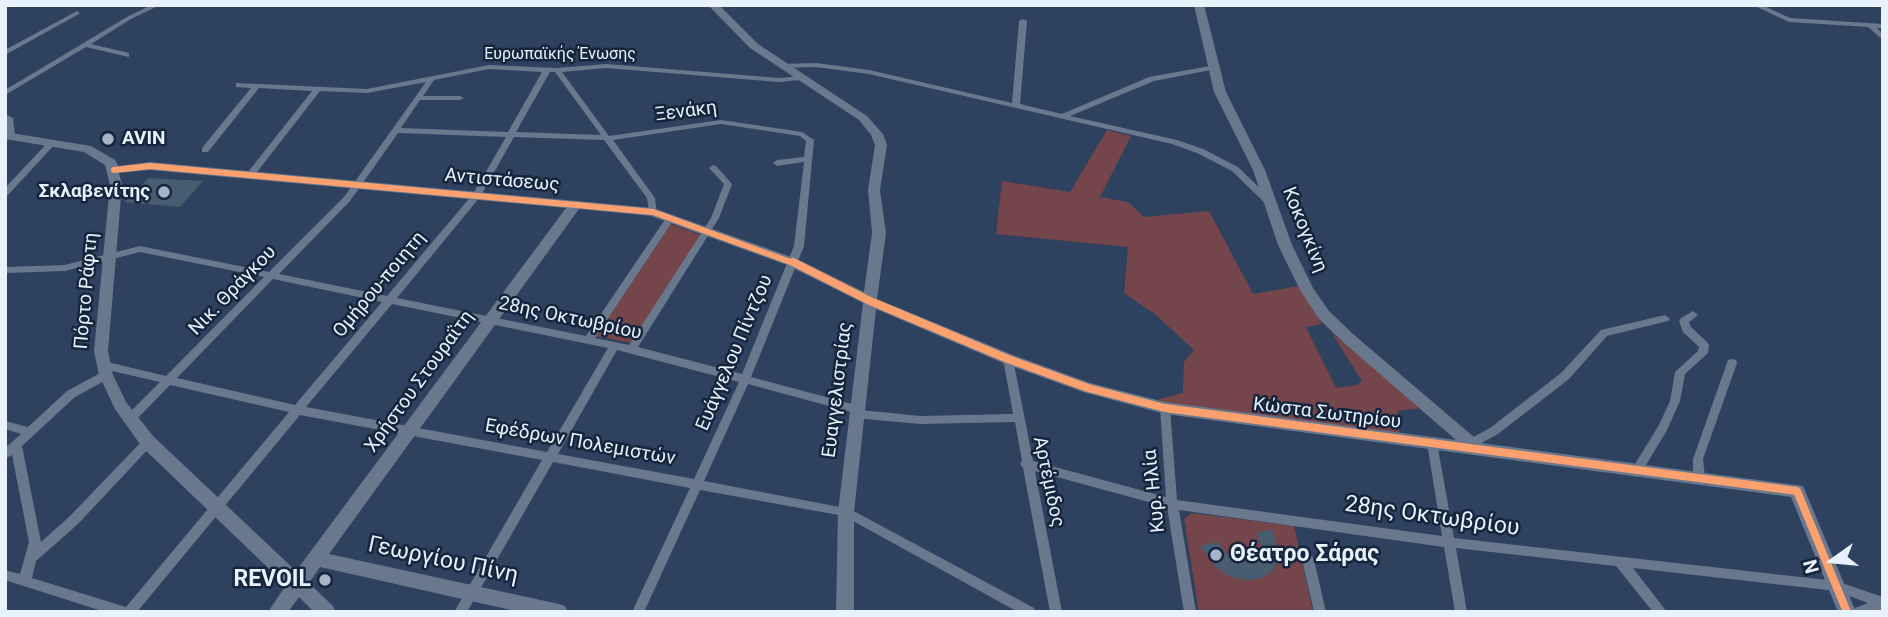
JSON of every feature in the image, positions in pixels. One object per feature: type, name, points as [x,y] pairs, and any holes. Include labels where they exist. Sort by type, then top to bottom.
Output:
[{"type":"street","points":[[5,93],[129,18],[157,5]]},
{"type":"street","name":"Ευαγγελιστρίας","points":[[713,5],[754,46],[863,118],[877,134],[881,145],[874,190],[879,233],[846,512],[845,612]]},
{"type":"street","name":"Κοκογκίνη","points":[[1199,5],[1213,67],[1228,113],[1259,170],[1285,245],[1307,290],[1324,315],[1380,368],[1475,446]]},
{"type":"street","points":[[1756,5],[1788,20],[1859,22],[1883,26]]},
{"type":"street","points":[[5,53],[77,13]]},
{"type":"street","points":[[1016,106],[1023,22]]},
{"type":"street","points":[[1870,25],[1883,38]]},
{"type":"street","points":[[86,45],[126,55]]},
{"type":"street","points":[[782,66],[816,65],[869,72],[1065,115],[1200,151],[1235,169],[1272,205]]},
{"type":"street","name":"Ευρωπαϊκής Ένωσης","points":[[239,85],[374,91],[489,67],[552,70],[606,66],[779,80],[800,78]]},
{"type":"street","points":[[1065,115],[1159,77],[1213,67]]},
{"type":"street","points":[[552,70],[610,138],[651,198],[653,212]]},
{"type":"street","name":"Ομήρου-ποιητη","points":[[126,612],[477,195],[552,70]]},
{"type":"street","name":"Νικ. Θράγκου","points":[[130,419],[170,382],[358,184],[432,78]]},
{"type":"street","points":[[205,150],[257,86]]},
{"type":"street","points":[[251,174],[317,90]]},
{"type":"street","points":[[418,98],[460,98]]},
{"type":"street","points":[[5,116],[9,118],[8,136],[95,152],[108,160],[114,170]]},
{"type":"street","name":"Ξενάκη","points":[[396,130],[610,138],[721,122],[807,136]]},
{"type":"street","name":"Ευάγγελου Πίντζου","points":[[638,612],[746,379],[799,246],[809,159],[807,136]]},
{"type":"street","points":[[5,193],[52,142]]},
{"type":"street","points":[[777,163],[809,159]]},
{"type":"street","name":"Αντιστάσεως","points":[[114,170],[150,166],[653,212],[792,262],[870,301]]},
{"type":"street","points":[[632,348],[708,230],[728,184],[713,168]]},
{"type":"street","name":"Πόρτο Ράφτη","points":[[114,170],[116,185],[102,345],[105,370],[130,419],[148,442],[327,612]]},
{"type":"street","name":"Χρήστου Στουραΐτη","points":[[277,612],[576,204]]},
{"type":"street","points":[[589,340],[671,217]]},
{"type":"street","name":"28ης Οκτωβρίου","points":[[5,270],[65,268],[140,249],[632,348],[856,412],[920,420],[1017,418]]},
{"type":"street","name":"Κώστα Σωτηρίου","points":[[870,301],[1007,359],[1088,388],[1165,408],[1432,443],[1475,446],[1636,472],[1699,477],[1797,491],[1836,586]]},
{"type":"street","points":[[1636,472],[1652,450],[1675,401],[1680,372],[1703,353],[1704,346],[1686,329],[1685,321],[1693,315]]},
{"type":"street","points":[[1475,446],[1565,376],[1604,333],[1665,318]]},
{"type":"street","points":[[460,612],[614,345]]},
{"type":"street","name":"Αρτέμιδος","points":[[1007,359],[1056,612]]},
{"type":"street","points":[[1699,477],[1698,459],[1732,363]]},
{"type":"street","points":[[5,455],[71,394],[105,370]]},
{"type":"street","name":"Εφέδρων Πολεμιστών","points":[[105,370],[298,410],[846,512],[1030,612]]},
{"type":"street","name":"Κυρ. Ηλία","points":[[1165,408],[1172,504],[1189,612]]},
{"type":"street","points":[[5,425],[31,432]]},
{"type":"street","points":[[31,558],[74,520],[148,442]]},
{"type":"street","points":[[1432,443],[1461,612]]},
{"type":"street","points":[[16,445],[35,542],[25,580]]},
{"type":"street","name":"28ης Οκτωβρίου","points":[[1026,464],[1172,504],[1447,542],[1836,586],[1883,603]]},
{"type":"street","name":"Γεωργίου Πίνη","points":[[316,559],[559,612]]},
{"type":"street","points":[[1308,560],[1320,612]]},
{"type":"street","points":[[1620,562],[1661,612]]},
{"type":"street","points":[[5,575],[126,612]]},
{"type":"street","points":[[1836,586],[1847,612]]},
{"type":"street","points":[[1859,612],[1883,603]]},
{"type":"shaded area","points":[[1107,130],[1131,136],[1100,197],[1128,202],[1144,217],[1209,211],[1253,294],[1299,286],[1322,324],[1306,327],[1336,388],[1357,385],[1362,381],[1331,332],[1422,408],[1397,411],[1400,437],[1162,405],[1159,399],[1183,393],[1184,362],[1194,350],[1156,315],[1124,293],[1128,247],[996,234],[1002,181],[1070,192]]},
{"type":"shaded area","points":[[670,224],[701,235],[632,343],[594,336]]},
{"type":"shaded area","points":[[1191,513],[1294,526],[1313,612],[1199,612],[1184,519]]},
{"type":"building","name":"Σκλαβενίτης","points":[[149,178],[203,181],[180,207],[124,202]]},
{"type":"building","name":"Θέατρο Σάρας","points":[[1272,529],[1280,557],[1273,570],[1262,578],[1247,580],[1230,577],[1216,567],[1200,546],[1218,542],[1228,556],[1245,562],[1260,554],[1262,548],[1257,533]]},
{"type":"cycle path","points":[[114,170],[150,166],[653,212],[792,262],[870,301],[1008,359],[1088,388],[1165,408],[1797,491],[1847,612]]},
{"type":"place","name":"AVIN","points":[[108,139]]},
{"type":"place","name":"Σκλαβενίτης","points":[[164,192]]},
{"type":"place","name":"Θέατρο Σάρας","points":[[1216,555]]},
{"type":"place","name":"REVOIL","points":[[325,580]]}]
